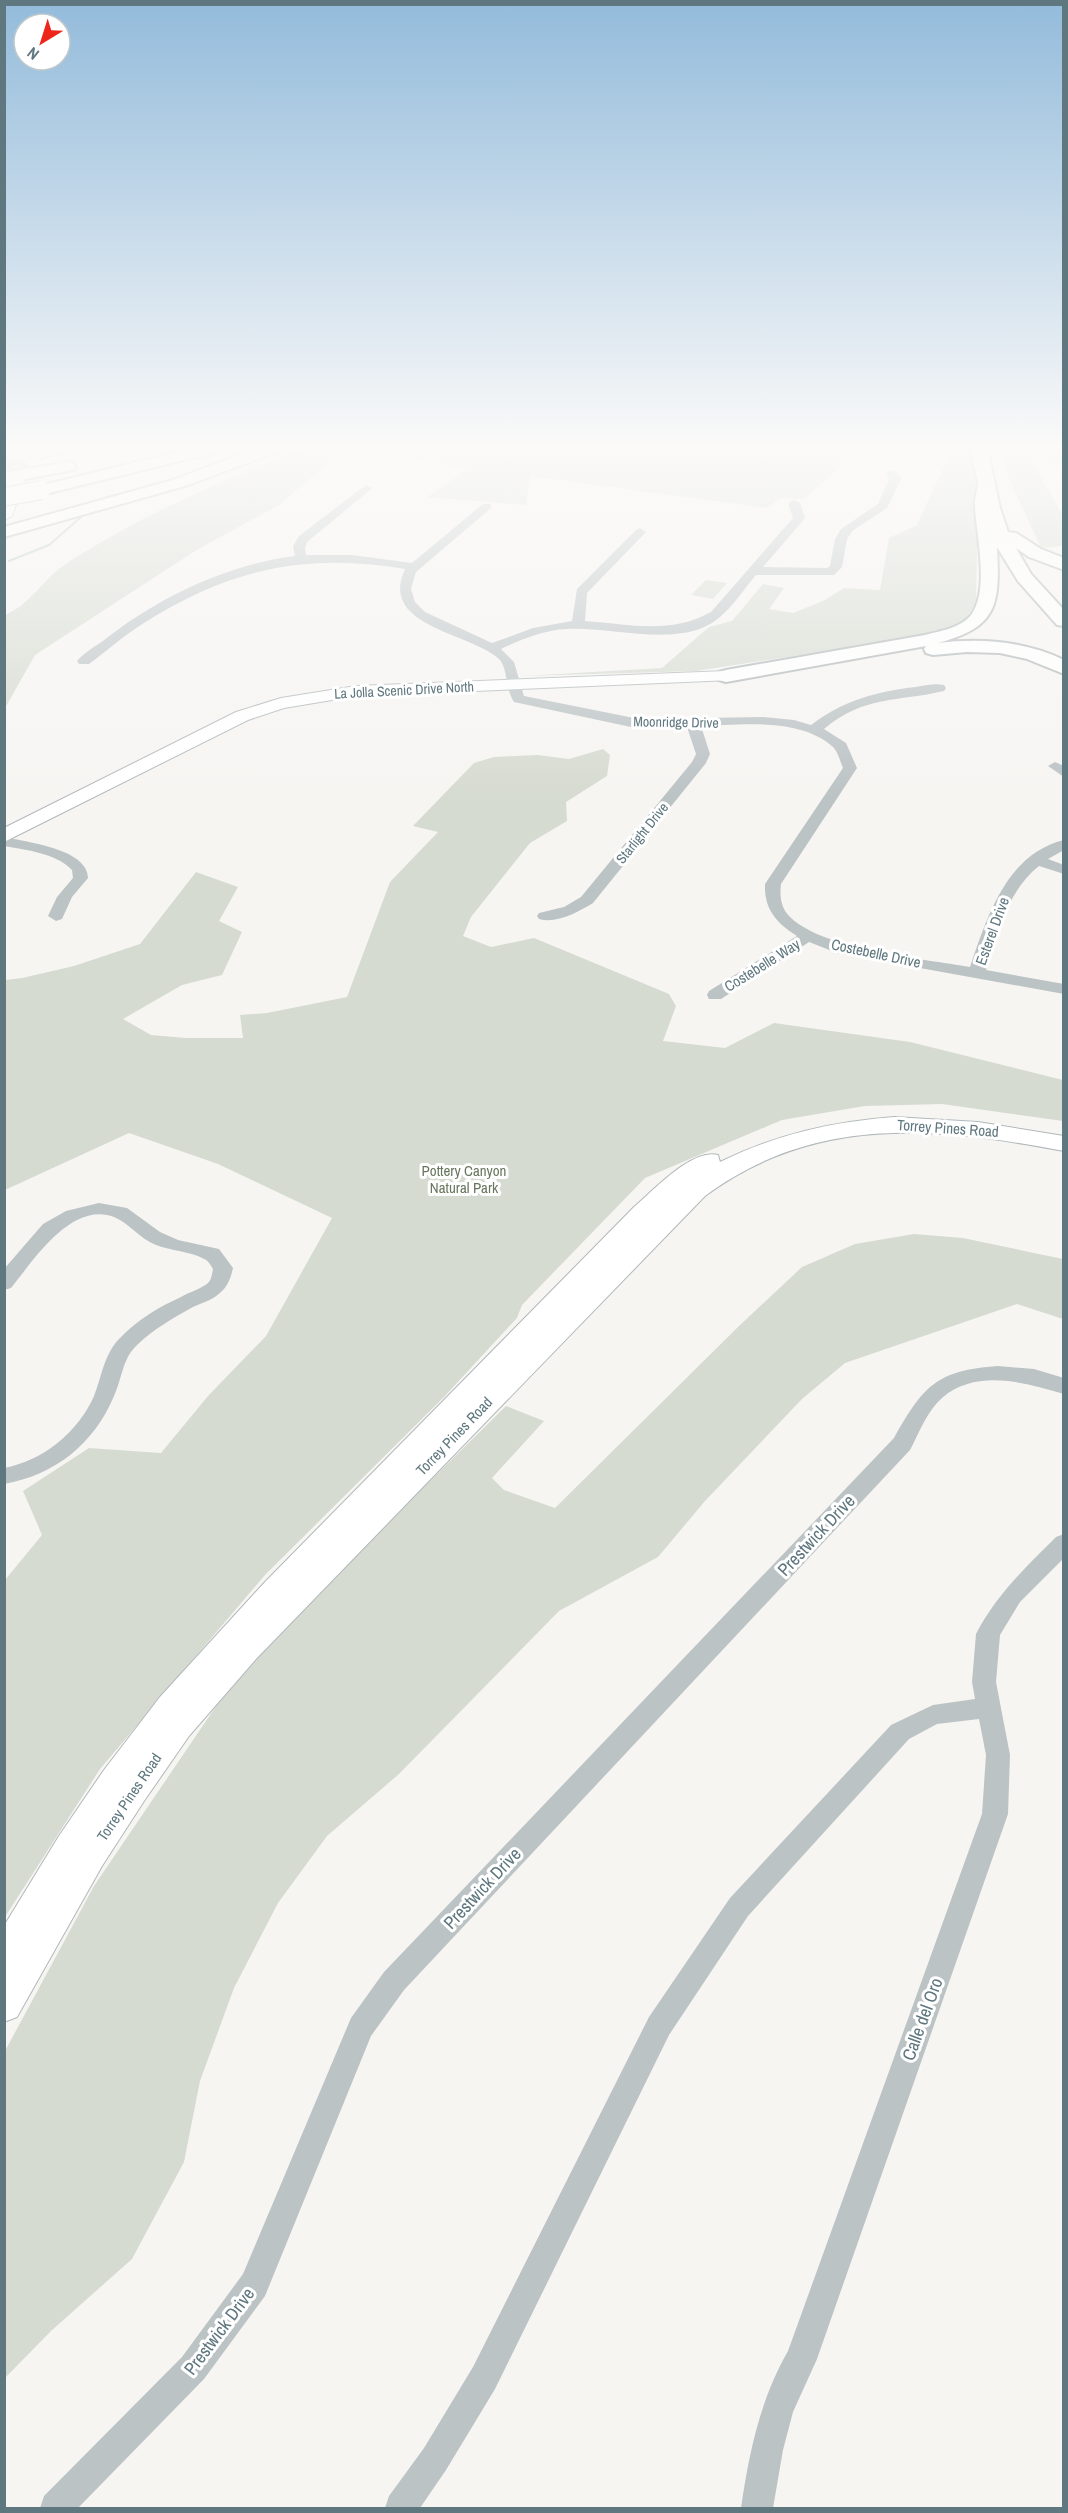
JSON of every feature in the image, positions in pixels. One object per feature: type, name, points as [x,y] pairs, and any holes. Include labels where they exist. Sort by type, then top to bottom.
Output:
[{"type":"highway","points":[[726,676],[951,634],[977,619],[982,611],[988,590],[988,564]]},
{"type":"highway","points":[[1016,564],[1036,595],[1064,621]]},
{"type":"highway","points":[[1027,564],[1064,610]]},
{"type":"highway","points":[[726,676],[780,672],[960,646],[990,646],[1025,652],[1064,668]]},
{"type":"main road","name":"La Jolla Scenic Drive North","points":[[4,836],[242,716],[281,704],[356,691],[726,676]]},
{"type":"main road","name":"Torrey Pines Road","points":[[4,1959],[71,1847],[116,1780],[171,1706],[276,1590],[643,1213],[686,1175],[718,1154],[768,1132],[813,1120],[858,1113],[900,1111],[962,1114],[1064,1131]]},
{"type":"main road","name":"Torrey Pines Road","points":[[4,2005],[90,1855],[178,1726],[253,1641],[696,1190],[729,1167],[789,1141],[852,1127],[897,1123],[958,1125],[1064,1144]]},
{"type":"street","points":[[84,661],[138,621],[174,601],[240,574],[280,564]]},
{"type":"street","points":[[396,564],[414,567]]},
{"type":"street","points":[[417,564],[405,580],[404,592],[412,608],[432,621],[492,648],[507,661],[512,672],[512,686]]},
{"type":"street","points":[[578,625],[581,592],[608,564]]},
{"type":"street","points":[[492,648],[523,634],[546,627],[578,625],[670,631],[703,624],[715,615],[759,564]]},
{"type":"street","points":[[753,571],[830,572],[836,564]]},
{"type":"street","name":"Moonridge Drive","points":[[512,686],[519,699],[639,724],[782,722],[814,730]]},
{"type":"street","points":[[814,730],[829,716],[843,709],[874,699],[939,688]]},
{"type":"street","name":"Starlight Drive","points":[[545,916],[569,911],[587,900],[699,763],[703,754],[693,724]]},
{"type":"street","name":"Costebelle Drive","points":[[814,730],[835,740],[843,748],[849,757],[850,768],[772,884],[774,909],[785,921],[808,936],[837,948],[1064,989]]},
{"type":"street","points":[[4,841],[61,855],[74,860],[81,869],[81,877],[62,902],[56,916]]},
{"type":"street","name":"Esterel Drive","points":[[976,974],[1005,893],[1018,874],[1036,860],[1064,844]]},
{"type":"street","points":[[1036,860],[1064,870]]},
{"type":"street","name":"Costebelle Way","points":[[715,995],[808,936]]},
{"type":"street","points":[[4,1283],[50,1228],[73,1215],[99,1209],[120,1212],[153,1237],[172,1245],[212,1254],[223,1268],[222,1278],[214,1288],[164,1313],[128,1342],[113,1362],[104,1396],[81,1434],[45,1463],[12,1476],[4,1476]]},
{"type":"street","name":"Prestwick Drive","points":[[56,2508],[193,2368],[254,2285],[362,2026],[394,1981],[902,1444],[918,1414],[936,1392],[958,1380],[986,1373],[1021,1374],[1064,1387]]},
{"type":"street","name":"Calle del Oro","points":[[758,2508],[765,2450],[791,2375],[801,2359],[994,1814],[998,1755],[984,1682],[988,1634],[1012,1596],[1064,1543]]},
{"type":"street","points":[[401,2508],[435,2459],[484,2379],[659,2026],[740,1907],[900,1732],[921,1719],[944,1710],[989,1709]]},
{"type":"green space","points":[[175,564],[35,655],[5,708],[5,615],[25,602],[63,566]]},
{"type":"green space","points":[[884,564],[977,564],[976,604],[962,623],[938,634],[696,671],[524,676],[662,668],[709,627],[732,621],[763,584],[784,588],[769,609],[793,613],[823,601],[844,588],[880,590]]},
{"type":"green space","points":[[706,580],[727,583],[713,599],[691,595]]},
{"type":"green space","name":"Pottery Canyon Natural Park","points":[[603,749],[610,755],[607,776],[566,802],[567,821],[530,843],[471,917],[463,936],[491,947],[534,938],[669,994],[676,1006],[663,1041],[725,1048],[774,1023],[910,1042],[1063,1080],[1063,1121],[942,1104],[865,1106],[782,1120],[645,1178],[522,1305],[517,1318],[444,1397],[265,1575],[100,1769],[5,1917],[5,1580],[42,1535],[23,1491],[89,1448],[161,1453],[208,1396],[266,1336],[332,1218],[218,1164],[129,1133],[5,1190],[5,980],[74,966],[140,944],[196,872],[238,887],[219,921],[242,932],[222,975],[182,985],[123,1019],[151,1035],[186,1038],[243,1038],[240,1015],[267,1013],[347,997],[390,882],[438,832],[413,826],[474,763],[494,757],[538,755],[569,759]]},
{"type":"green space","points":[[914,1234],[963,1238],[1063,1259],[1063,1319],[1017,1304],[845,1363],[802,1399],[705,1501],[658,1557],[559,1611],[399,1774],[327,1836],[278,1903],[234,1988],[200,2081],[184,2162],[132,2259],[51,2331],[5,2378],[5,2051],[94,1886],[246,1662],[506,1406],[544,1421],[492,1478],[504,1490],[555,1508],[802,1267],[855,1244]]}]
